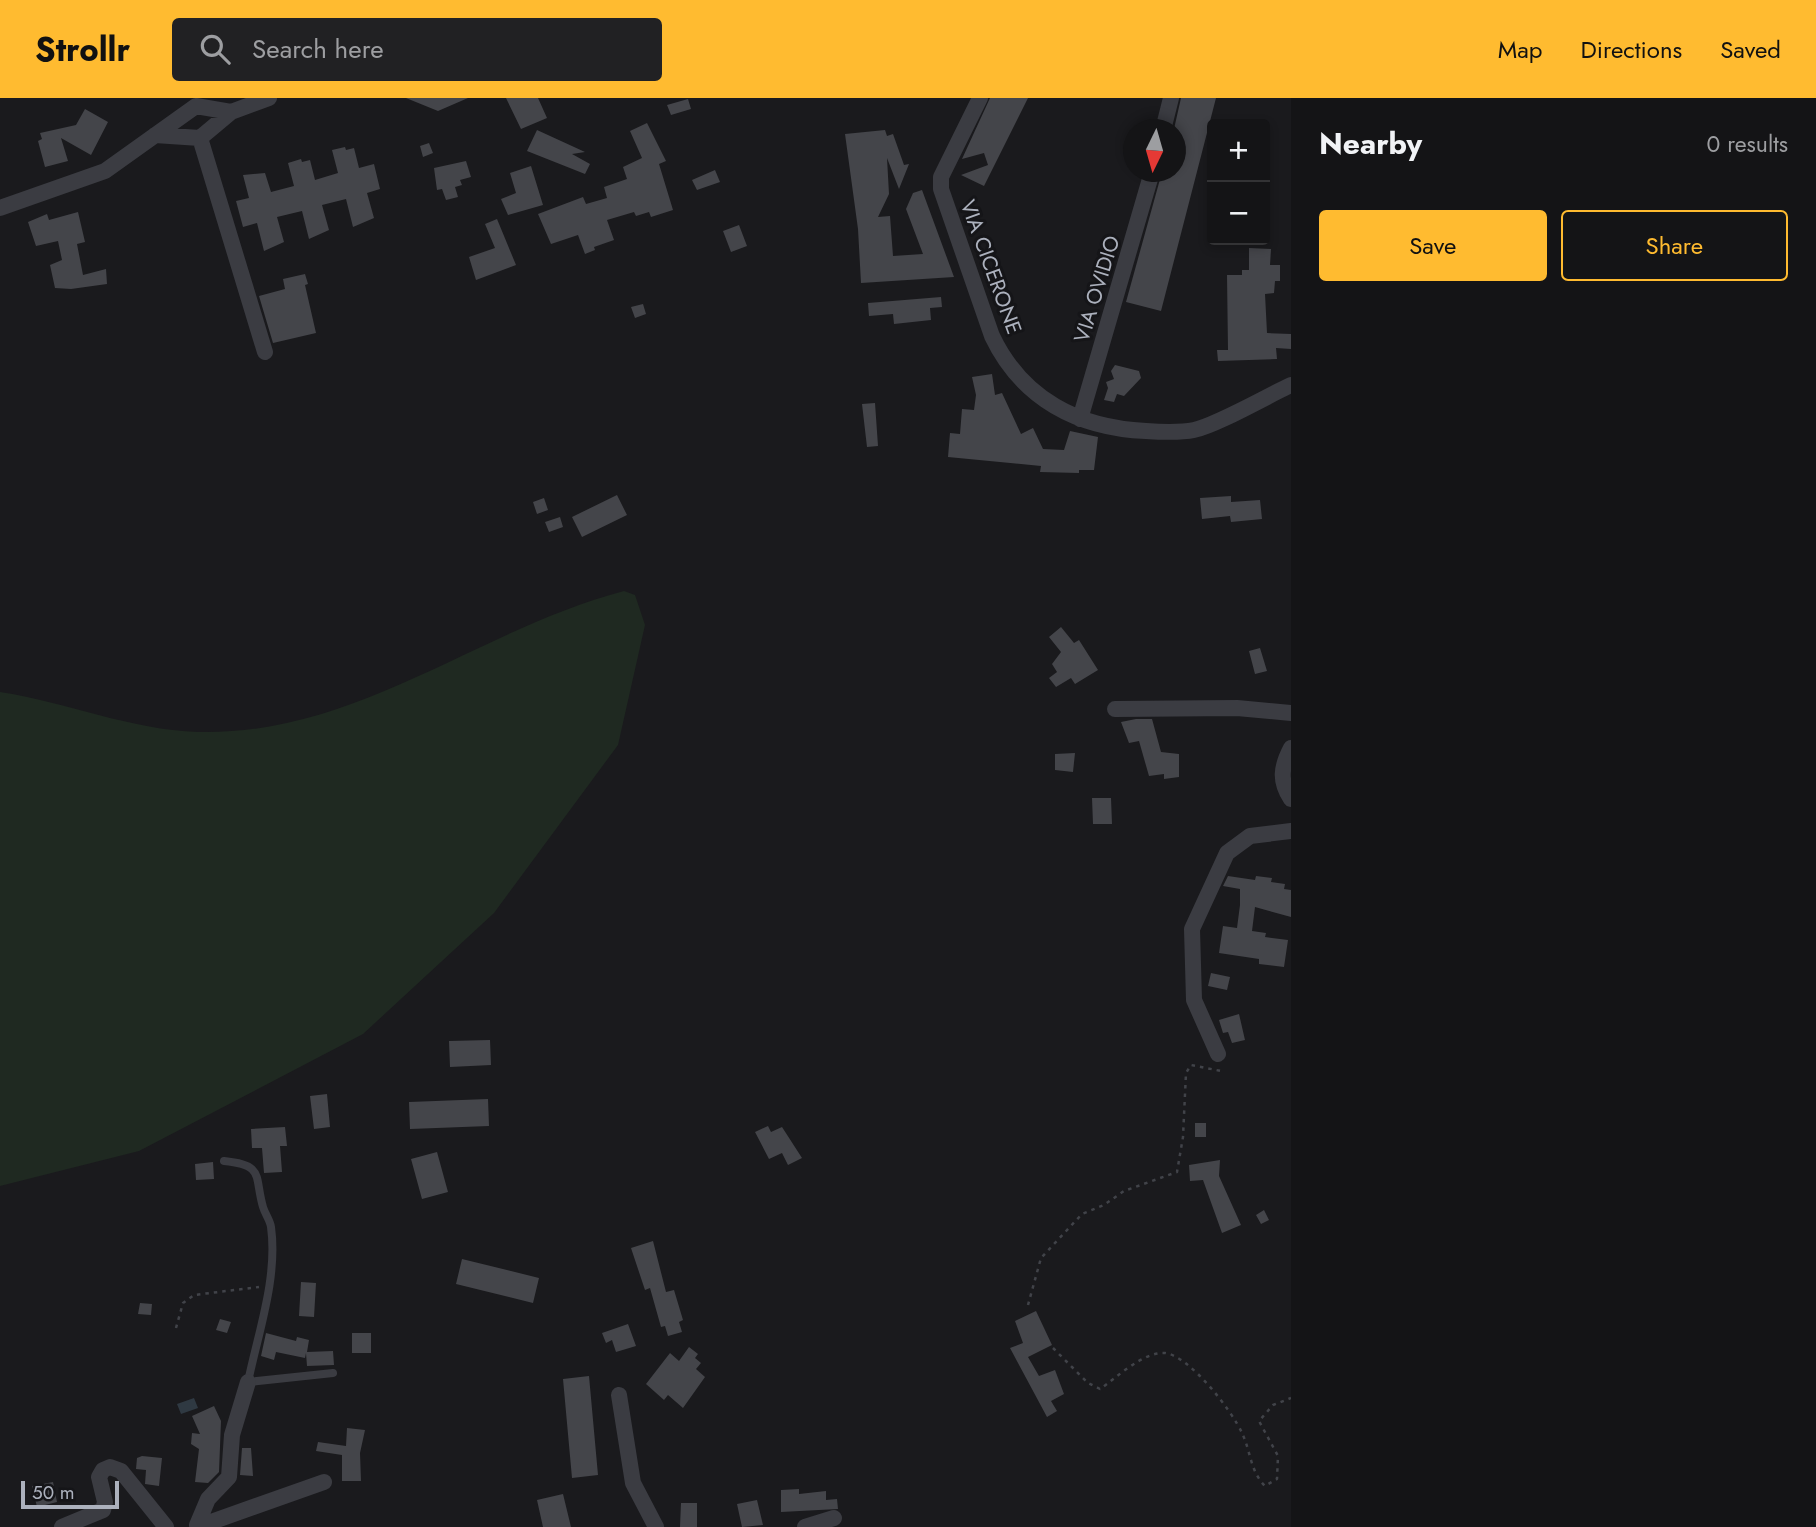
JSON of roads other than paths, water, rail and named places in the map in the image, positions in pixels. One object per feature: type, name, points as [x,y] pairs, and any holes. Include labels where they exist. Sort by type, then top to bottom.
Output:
[{"type":"street","points":[[155,135],[200,138],[231,112],[269,98]]},
{"type":"street","name":"VIA CICERONE","points":[[980,98],[941,177],[941,189],[1002,357],[1031,391],[1058,410],[1080,419],[1136,430],[1195,430],[1291,385]]},
{"type":"street","points":[[1166,119],[1171,98]]},
{"type":"street","points":[[0,208],[105,171],[155,135],[194,102],[231,112]]},
{"type":"street","points":[[200,138],[265,352]]},
{"type":"street","name":"VIA OVIDIO","points":[[1080,419],[1128,264],[1149,182]]},
{"type":"street","points":[[1115,709],[1237,708],[1291,713]]},
{"type":"street","points":[[1291,748],[1282,774],[1283,787],[1291,799]]},
{"type":"street","points":[[1218,1054],[1194,1000],[1192,929],[1227,853],[1250,836],[1291,831]]},
{"type":"street","points":[[197,1526],[208,1499],[229,1477],[232,1435],[248,1382]]},
{"type":"street","points":[[619,1395],[634,1483],[656,1527]]},
{"type":"street","points":[[62,1527],[103,1510],[105,1502],[99,1477],[103,1470],[110,1467],[121,1471],[166,1527]]},
{"type":"street","points":[[197,1526],[324,1482]]},
{"type":"street","points":[[805,1527],[834,1518]]},
{"type":"lane","points":[[224,1161],[249,1167],[261,1186],[262,1205],[271,1226],[269,1285],[248,1382],[333,1373]]}]
